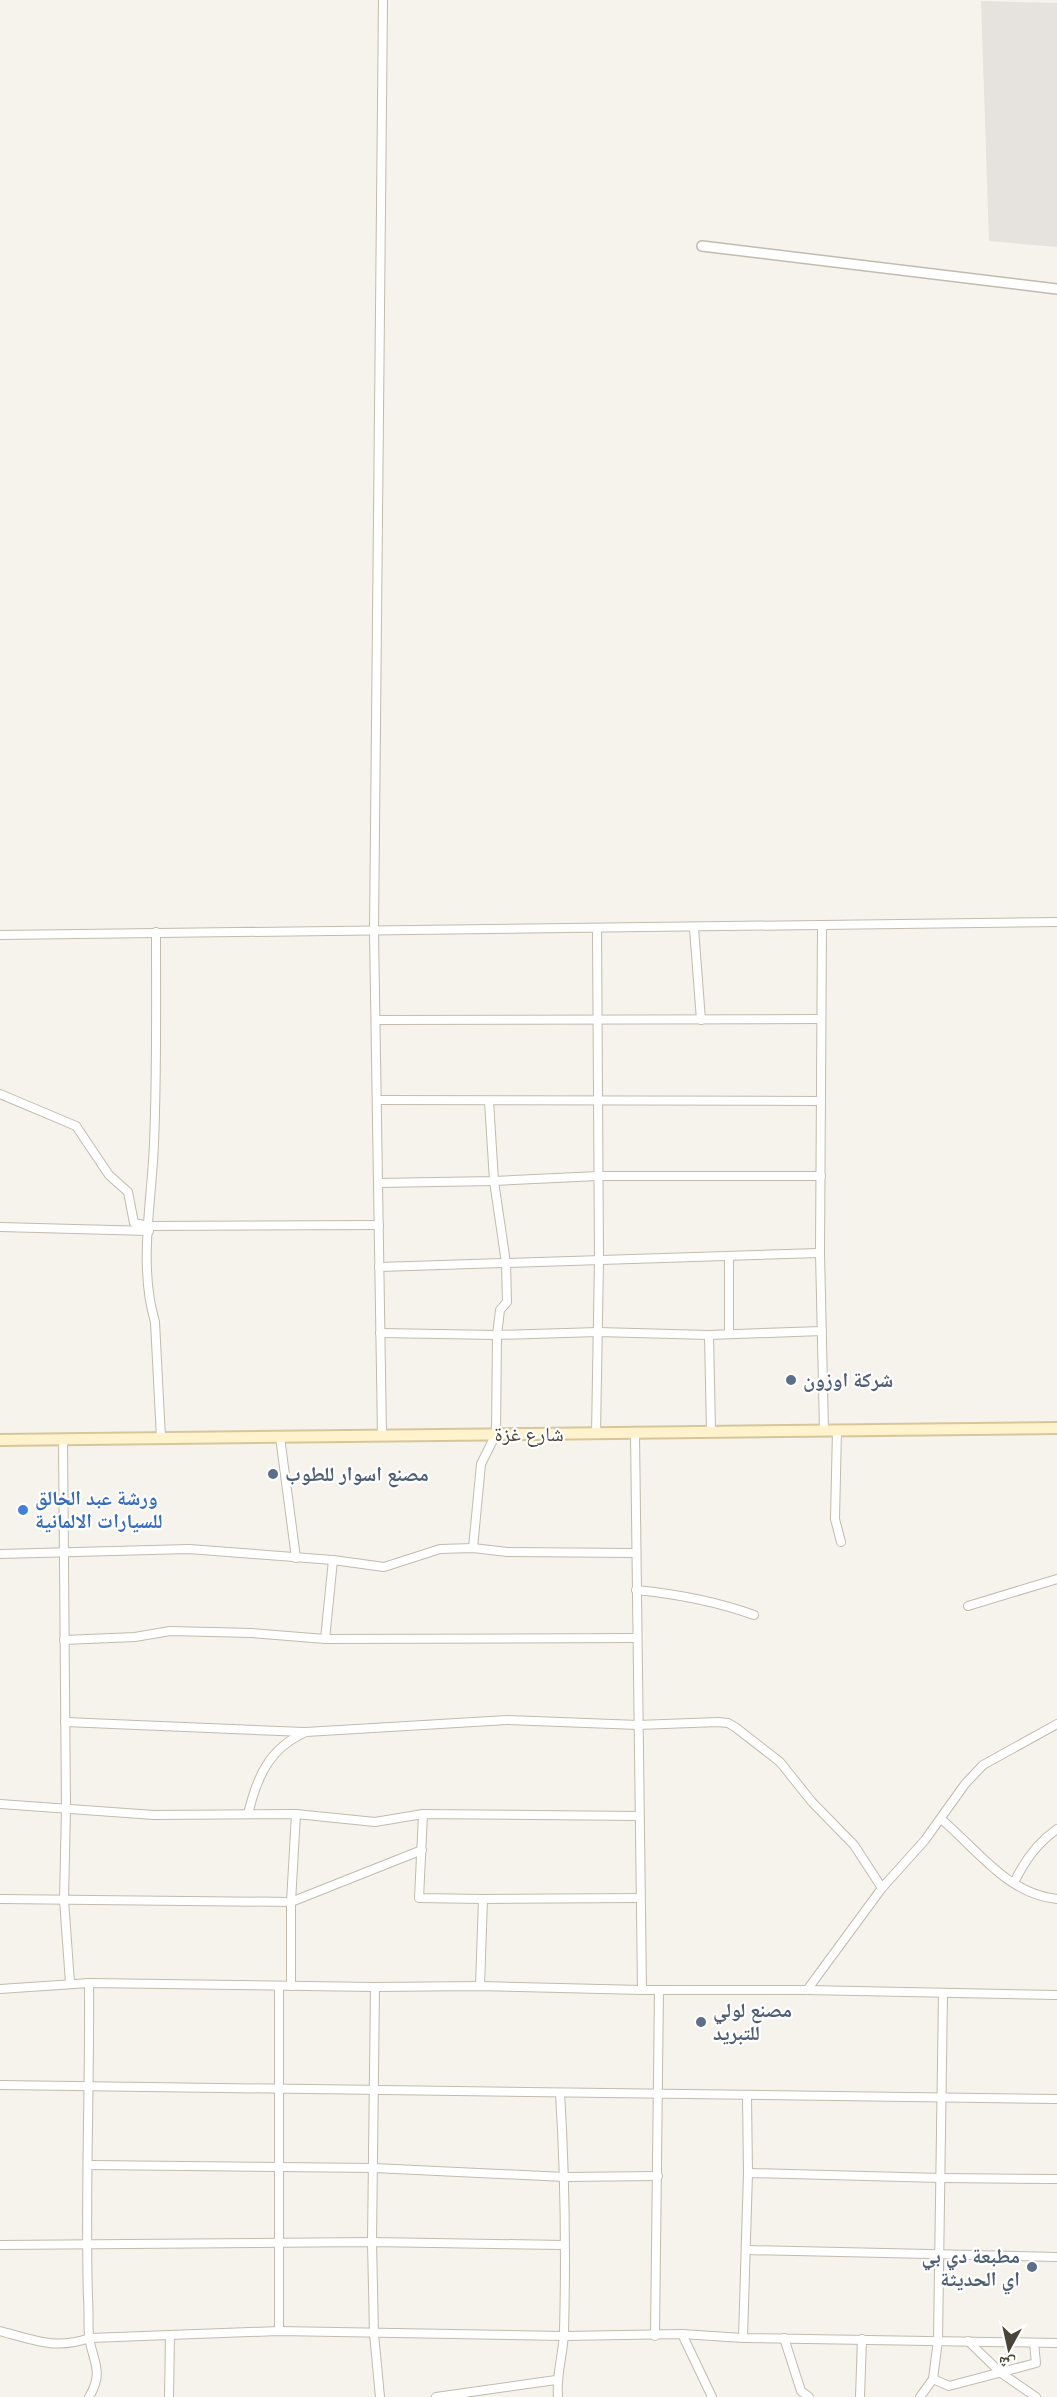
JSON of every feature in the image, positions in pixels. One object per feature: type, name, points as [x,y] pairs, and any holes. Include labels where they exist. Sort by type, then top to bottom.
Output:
[{"type":"main road","name":"شارع غزة","points":[[0,1440],[1057,1428]]},
{"type":"street","points":[[382,1435],[374,930],[383,0]]},
{"type":"street","points":[[702,246],[1057,289]]},
{"type":"street","points":[[0,934],[694,928],[1057,922]]},
{"type":"street","points":[[822,925],[820,1253],[824,1430]]},
{"type":"street","points":[[596,1434],[599,1260],[597,928]]},
{"type":"street","points":[[694,928],[701,1020]]},
{"type":"street","points":[[156,932],[156,1087],[147,1263],[150,1303],[155,1322],[161,1438]]},
{"type":"street","points":[[376,1020],[821,1019]]},
{"type":"street","points":[[0,1094],[76,1126],[109,1175],[128,1192],[134,1223],[149,1228]]},
{"type":"street","points":[[377,1100],[821,1101]]},
{"type":"street","points":[[473,1548],[481,1464],[496,1434],[497,1335],[500,1310],[507,1302],[506,1263],[494,1181],[489,1101]]},
{"type":"street","points":[[378,1183],[598,1176],[821,1176]]},
{"type":"street","points":[[0,1227],[379,1225]]},
{"type":"street","points":[[379,1267],[820,1253]]},
{"type":"street","points":[[729,1257],[729,1334]]},
{"type":"street","points":[[380,1333],[497,1335],[598,1332],[709,1335],[822,1331]]},
{"type":"street","points":[[709,1335],[711,1431]]},
{"type":"street","points":[[837,1430],[835,1520],[841,1542]]},
{"type":"street","points":[[634,1434],[642,1990]]},
{"type":"street","points":[[280,1437],[296,1558]]},
{"type":"street","points":[[63,1440],[66,1808],[64,1900],[70,1983]]},
{"type":"street","points":[[0,1554],[189,1549],[333,1560],[384,1567],[440,1549],[473,1548],[507,1552],[635,1554]]},
{"type":"street","points":[[325,1639],[333,1560]]},
{"type":"street","points":[[968,1606],[1057,1579]]},
{"type":"street","points":[[636,1590],[681,1595],[723,1604],[754,1614]]},
{"type":"street","points":[[64,1640],[135,1637],[170,1631],[325,1639],[637,1638]]},
{"type":"street","points":[[65,1722],[306,1732],[507,1720],[638,1725],[728,1723],[780,1762],[812,1802],[854,1845],[882,1888]]},
{"type":"street","points":[[807,1990],[882,1888],[903,1867],[965,1784],[982,1765],[1057,1724]]},
{"type":"street","points":[[248,1814],[256,1783],[266,1764],[289,1739],[306,1732]]},
{"type":"street","points":[[0,1804],[154,1815],[296,1814],[375,1822],[423,1814],[639,1816]]},
{"type":"street","points":[[291,1986],[291,1902],[296,1814]]},
{"type":"street","points":[[423,1814],[419,1898],[640,1898]]},
{"type":"street","points":[[941,1819],[986,1863],[1026,1892],[1057,1899]]},
{"type":"street","points":[[1014,1882],[1021,1866],[1035,1848],[1057,1829]]},
{"type":"street","points":[[0,1899],[291,1902],[422,1850]]},
{"type":"street","points":[[480,1986],[483,1899]]},
{"type":"street","points":[[89,1983],[87,2246],[90,2338],[98,2369],[97,2380],[89,2397]]},
{"type":"street","points":[[0,1989],[89,1983],[807,1990],[1057,1995]]},
{"type":"street","points":[[279,1986],[277,2090],[279,2331]]},
{"type":"street","points":[[375,1987],[372,2242],[374,2334],[380,2397]]},
{"type":"street","points":[[655,2336],[658,1990]]},
{"type":"street","points":[[920,2397],[933,2379],[938,2340],[943,1994]]},
{"type":"street","points":[[0,2085],[1057,2099]]},
{"type":"street","points":[[558,2397],[556,2380],[564,2336],[565,2176],[560,2094]]},
{"type":"street","points":[[743,2338],[748,2173],[747,2096]]},
{"type":"street","points":[[88,2165],[374,2168],[565,2176],[658,2176]]},
{"type":"street","points":[[748,2173],[1057,2179]]},
{"type":"street","points":[[0,2245],[372,2242],[564,2245]]},
{"type":"street","points":[[746,2250],[1057,2257]]},
{"type":"street","points":[[0,2331],[43,2344],[65,2345],[90,2338],[279,2331],[564,2336],[682,2334],[743,2338],[1057,2343]]},
{"type":"street","points":[[682,2334],[712,2397]]},
{"type":"street","points":[[169,2397],[170,2336]]},
{"type":"street","points":[[784,2338],[801,2391],[807,2397]]},
{"type":"street","points":[[860,2397],[862,2339]]},
{"type":"street","points":[[968,2341],[1001,2373],[1036,2397]]},
{"type":"street","points":[[933,2379],[950,2386],[1036,2363],[1034,2343]]},
{"type":"street","points":[[436,2397],[556,2380]]},
{"type":"shaded area","points":[[981,1],[1057,3],[1057,247],[989,241]]},
{"type":"place","name":"شركة اوزون","points":[[791,1380]]},
{"type":"place","name":"مصنع اسوار للطوب","points":[[273,1474]]},
{"type":"place","name":"ورشة عبد الخالق للسيارات الالمانية","points":[[23,1510]]},
{"type":"place","name":"مصنع لولي للتبريد","points":[[701,2022]]},
{"type":"place","name":"مطبعة دي بي اي الحديثة","points":[[1032,2267]]}]
